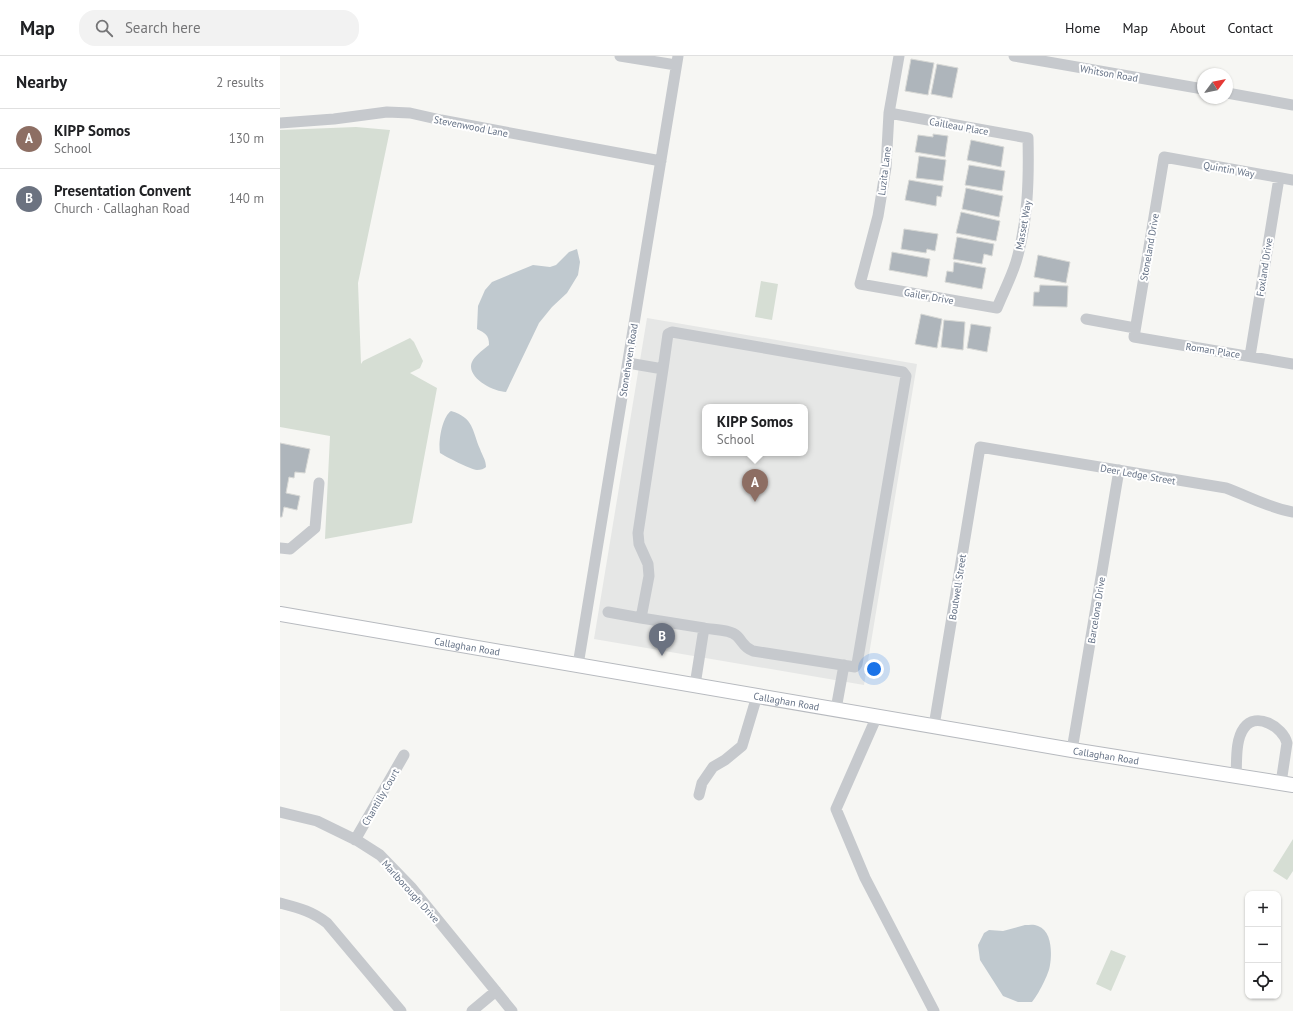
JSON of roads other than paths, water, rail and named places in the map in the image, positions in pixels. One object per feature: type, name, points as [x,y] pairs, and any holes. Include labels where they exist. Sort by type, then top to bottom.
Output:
[{"type":"main road","name":"Callaghan Road","points":[[280,614],[1072,750],[1287,784]]},
{"type":"street","points":[[620,56],[677,61]]},
{"type":"street","name":"Luzita Lane","points":[[860,284],[878,216],[886,167],[889,113],[899,56]]},
{"type":"street","name":"Whitson Road","points":[[1014,56],[1197,88]]},
{"type":"street","name":"Stonehaven Road","points":[[578,665],[677,61]]},
{"type":"street","points":[[1233,95],[1293,105]]},
{"type":"street","name":"Stevenwood Lane","points":[[280,123],[345,118],[387,112],[410,113],[440,120],[661,161]]},
{"type":"street","name":"Cailleau Place","points":[[889,113],[1028,138]]},
{"type":"street","name":"Masset Way","points":[[998,308],[1016,262],[1024,231],[1028,196],[1028,138]]},
{"type":"street","name":"Quintin Way","points":[[1164,157],[1293,180]]},
{"type":"street","name":"Stoneland Drive","points":[[1135,333],[1164,157]]},
{"type":"street","name":"Foxland Drive","points":[[1250,356],[1279,178]]},
{"type":"street","name":"Gailer Drive","points":[[860,284],[998,308]]},
{"type":"street","name":"Roman Place","points":[[1086,319],[1135,333],[1293,364]]},
{"type":"street","points":[[608,612],[641,618],[729,632],[737,636],[746,648],[753,651],[854,667],[857,664],[906,376],[903,372],[672,332],[668,334],[638,533],[639,544],[648,564],[649,576],[641,618]]},
{"type":"street","points":[[628,363],[663,369]]},
{"type":"street","name":"Deer Ledge Street","points":[[980,447],[1226,488],[1278,509],[1293,512]]},
{"type":"street","name":"Boutwell Street","points":[[934,726],[980,447]]},
{"type":"street","name":"Barcelona Drive","points":[[1072,750],[1119,470]]},
{"type":"street","points":[[280,548],[290,549],[315,528],[319,483]]},
{"type":"street","points":[[695,685],[704,628]]},
{"type":"street","points":[[836,709],[844,665]]},
{"type":"street","points":[[699,795],[702,783],[714,767],[742,746],[757,696]]},
{"type":"street","points":[[876,716],[836,809],[865,878],[934,1011]]},
{"type":"street","points":[[1236,776],[1238,748],[1244,728],[1250,722],[1267,722],[1277,727],[1286,737],[1287,784]]},
{"type":"street","name":"Chantilly Court","points":[[355,840],[404,755]]},
{"type":"street","name":"Marlborough Drive","points":[[280,812],[317,821],[355,840],[380,855],[411,887],[512,1011]]},
{"type":"street","points":[[280,903],[312,913],[327,924],[401,1011]]},
{"type":"street","points":[[472,1011],[496,991]]},
{"type":"place","name":"KIPP Somos","points":[[755,502]]},
{"type":"place","name":"Presentation Convent","points":[[662,656]]}]
